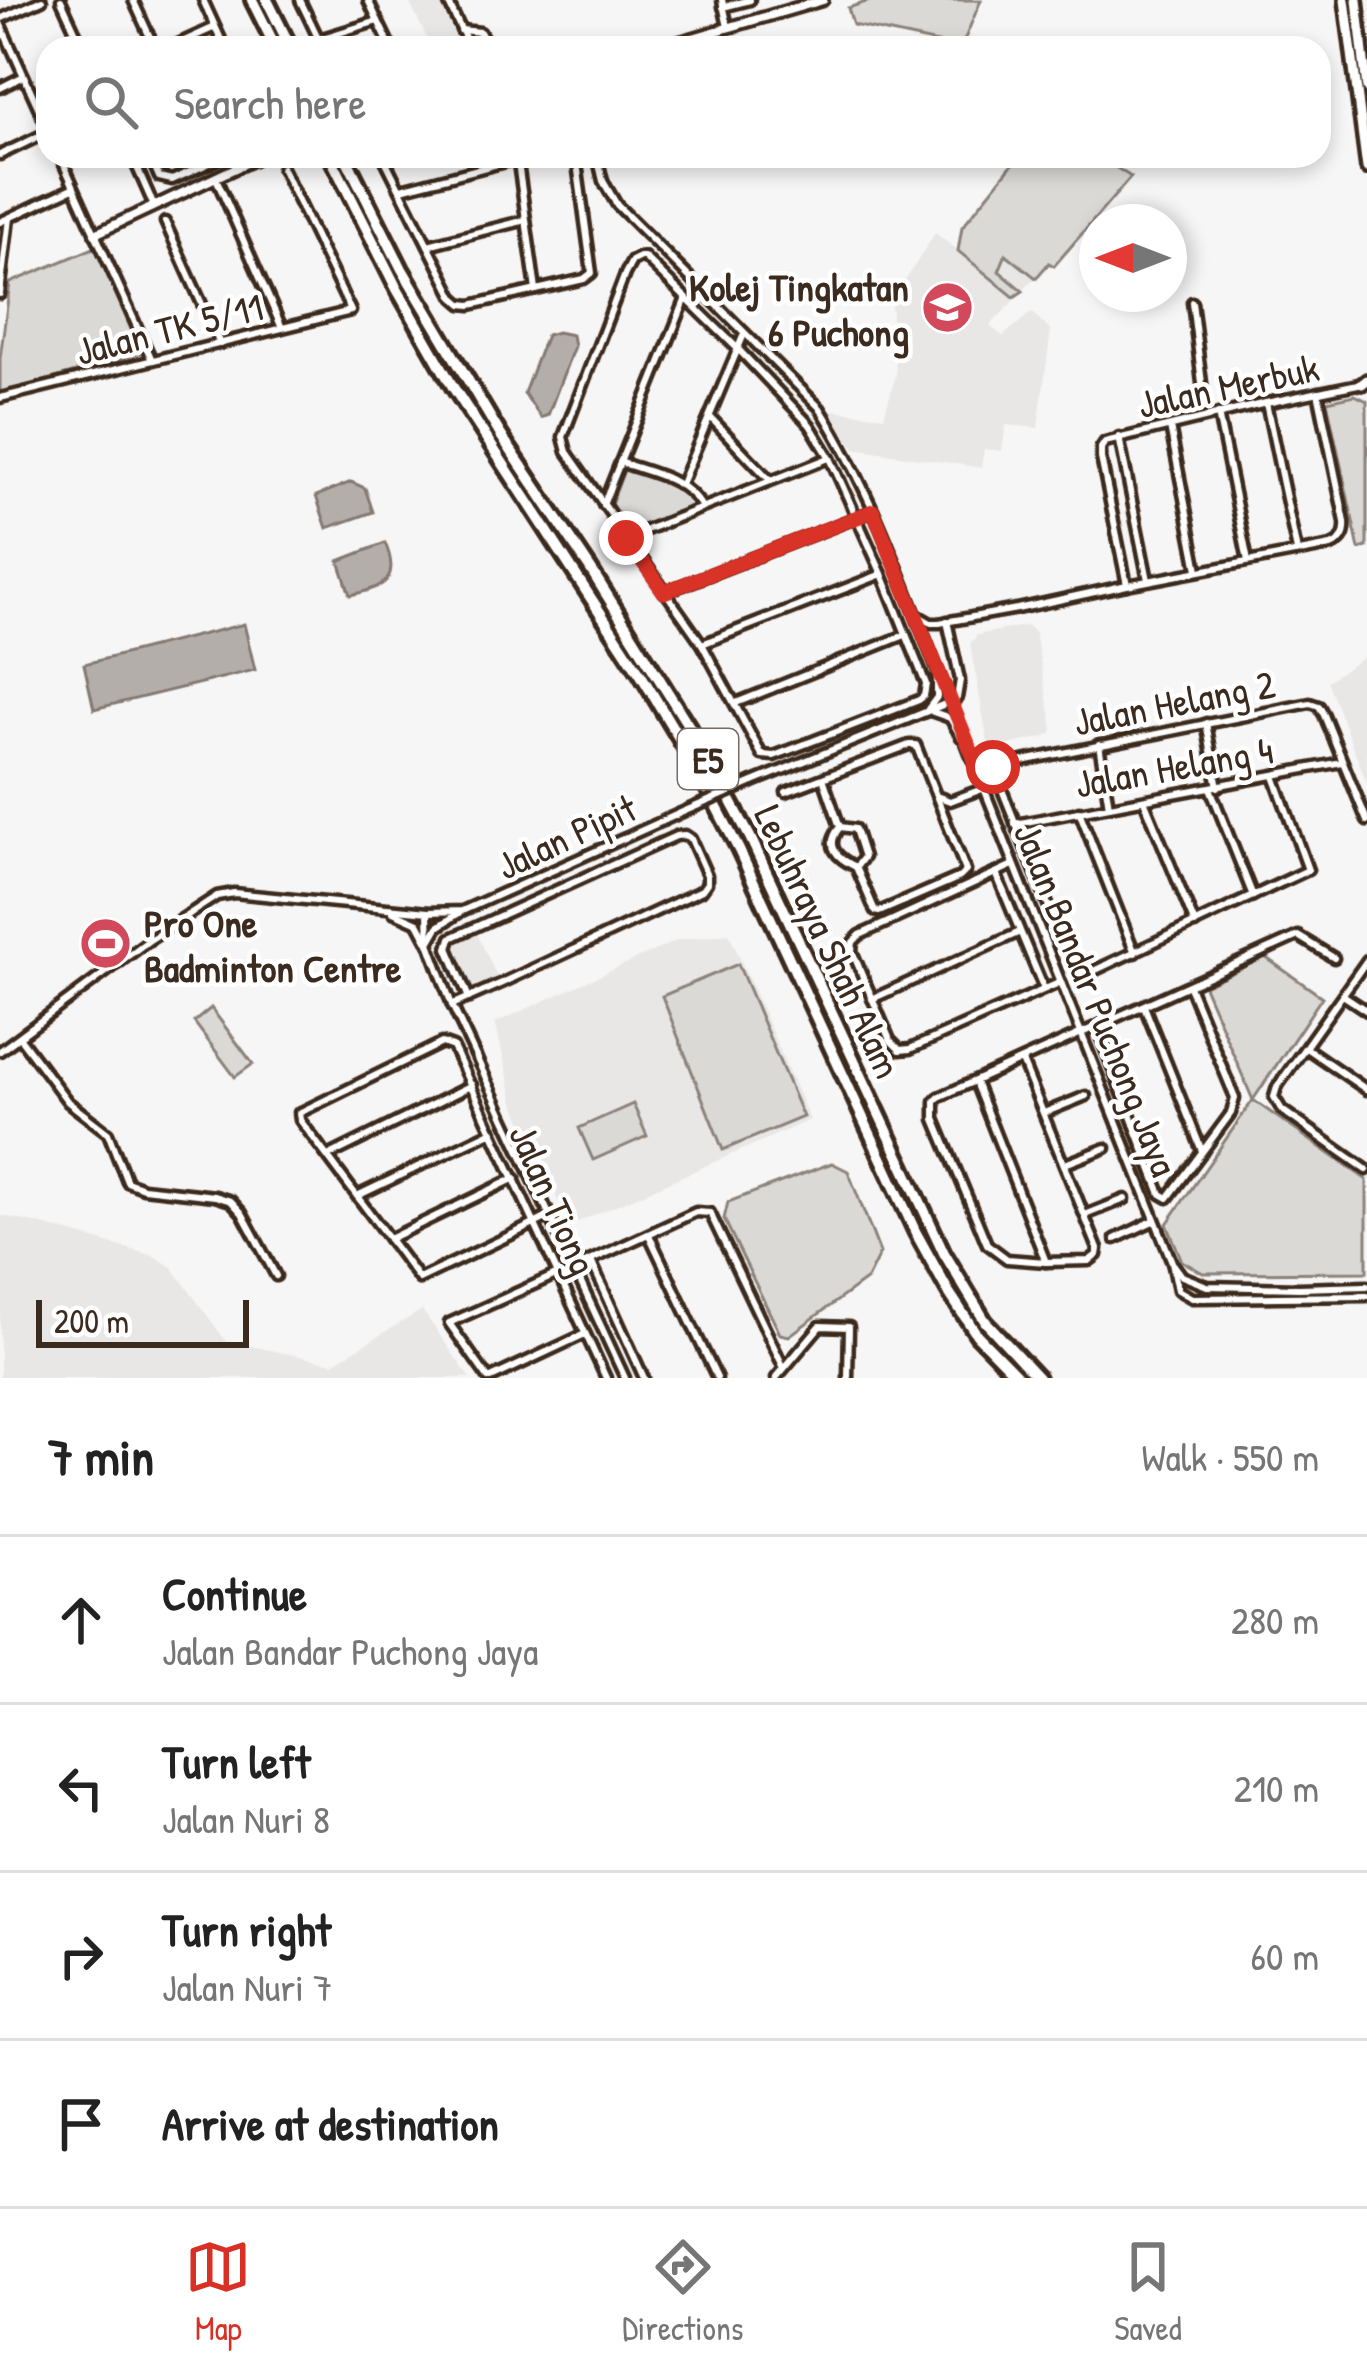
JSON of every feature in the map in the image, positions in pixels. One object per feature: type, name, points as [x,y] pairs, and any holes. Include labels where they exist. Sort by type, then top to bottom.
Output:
[{"type":"highway","points":[[252,0],[270,36]]},
{"type":"highway","points":[[267,0],[285,36]]},
{"type":"highway","name":"Lebuhraya Shah Alam","points":[[336,168],[453,386],[694,763],[948,1292],[977,1335],[1019,1378]]},
{"type":"highway","name":"Lebuhraya Shah Alam","points":[[351,168],[402,269],[488,413],[703,749],[750,838],[944,1253],[986,1321],[1038,1378]]},
{"type":"main road","points":[[1346,0],[1367,168]]},
{"type":"main road","points":[[1357,0],[1367,88]]},
{"type":"street","points":[[36,104],[0,21],[42,0]]},
{"type":"street","points":[[61,0],[78,36]]},
{"type":"street","points":[[133,0],[149,36]]},
{"type":"street","points":[[203,0],[219,36]]},
{"type":"street","points":[[299,0],[317,36]]},
{"type":"street","points":[[368,0],[385,36]]},
{"type":"street","points":[[447,0],[464,36]]},
{"type":"street","points":[[728,27],[723,4],[751,0]]},
{"type":"street","points":[[699,36],[818,1]]},
{"type":"street","points":[[329,36],[378,21]]},
{"type":"street","points":[[195,36],[215,27]]},
{"type":"street","points":[[461,30],[482,36]]},
{"type":"street","points":[[0,88],[24,76]]},
{"type":"street","points":[[0,154],[36,137]]},
{"type":"street","points":[[65,168],[152,360]]},
{"type":"street","points":[[137,168],[154,206]]},
{"type":"street","points":[[155,168],[159,177],[172,180],[198,168]]},
{"type":"street","points":[[95,234],[235,168]]},
{"type":"street","name":"Jalan TK 5/11","points":[[0,398],[351,311],[282,168]]},
{"type":"street","points":[[389,168],[454,296],[471,305],[592,273],[578,168]]},
{"type":"street","points":[[400,189],[477,168]]},
{"type":"street","points":[[519,168],[536,290]]},
{"type":"street","name":"Jalan Bandar Puchong Jaya","points":[[600,168],[617,205],[820,408],[845,448],[1083,1034],[1172,1262],[1178,1290],[1185,1297],[1367,1296]]},
{"type":"street","points":[[216,177],[282,328]]},
{"type":"street","points":[[0,293],[4,220],[74,188]]},
{"type":"street","points":[[428,245],[526,220]]},
{"type":"street","points":[[165,222],[220,344]]},
{"type":"street","points":[[644,257],[686,298],[810,425],[830,458],[882,574],[926,684],[919,700],[774,756],[762,755],[702,644],[567,452],[563,437],[635,258],[644,257]]},
{"type":"street","points":[[603,505],[686,298]]},
{"type":"street","points":[[1192,302],[1203,391]]},
{"type":"street","points":[[681,484],[744,334]]},
{"type":"street","name":"Jalan Merbuk","points":[[1127,585],[1100,453],[1105,442],[1366,383]]},
{"type":"street","points":[[916,614],[931,623],[947,621],[1340,542],[1346,521],[1318,392]]},
{"type":"street","points":[[1266,403],[1297,551]]},
{"type":"street","points":[[1218,414],[1248,561]]},
{"type":"street","points":[[710,416],[770,480]]},
{"type":"street","points":[[1170,426],[1198,570]]},
{"type":"street","points":[[1119,437],[1148,580]]},
{"type":"street","points":[[626,538],[830,458]]},
{"type":"street","points":[[620,462],[681,484],[701,507]]},
{"type":"street","points":[[664,592],[873,511]]},
{"type":"street","points":[[702,644],[882,574]]},
{"type":"street","points":[[947,621],[960,686],[957,698],[950,702]]},
{"type":"street","points":[[736,704],[905,635]]},
{"type":"street","points":[[924,712],[938,697],[935,663]]},
{"type":"street","name":"Jalan Pipit","points":[[0,1051],[217,896],[234,893],[428,912],[462,911],[753,782],[950,702]]},
{"type":"street","name":"Jalan Helang 2","points":[[977,766],[993,767],[1310,703],[1322,710],[1343,761]]},
{"type":"street","points":[[924,712],[950,718],[977,766]]},
{"type":"street","points":[[1207,723],[1214,787],[1253,896]]},
{"type":"street","points":[[1099,744],[1109,806]]},
{"type":"street","points":[[786,792],[916,746],[966,871],[879,912],[871,908],[856,867],[838,858],[833,849],[840,827],[850,826],[862,844],[864,856],[856,867]]},
{"type":"street","points":[[1343,761],[1367,821]]},
{"type":"street","name":"Jalan Helang 4","points":[[1015,824],[1343,761]]},
{"type":"street","points":[[993,767],[1072,967],[1079,974],[1091,974],[1308,870],[1274,776]]},
{"type":"street","points":[[823,778],[840,827]]},
{"type":"street","points":[[938,796],[950,801],[985,788]]},
{"type":"street","points":[[1144,800],[1196,924]]},
{"type":"street","points":[[945,815],[950,801]]},
{"type":"street","points":[[1079,811],[1135,953]]},
{"type":"street","points":[[452,1005],[469,998],[702,890],[707,874],[691,839],[676,836],[451,938],[448,944],[469,998]]},
{"type":"street","points":[[1013,865],[856,938],[852,951],[892,1045],[906,1050],[1061,982]]},
{"type":"street","points":[[996,873],[1044,989]]},
{"type":"street","points":[[381,907],[418,923],[429,944],[452,1005],[625,1378]]},
{"type":"street","points":[[429,944],[438,927],[462,911]]},
{"type":"street","points":[[428,912],[429,944]]},
{"type":"street","points":[[872,999],[1020,932]]},
{"type":"street","points":[[1022,1061],[1098,1249],[1089,1261],[1007,1259],[987,1244],[935,1119],[933,1107],[939,1097],[1298,936],[1334,958]]},
{"type":"street","points":[[1367,960],[1275,1093],[1282,1110],[1367,1170]]},
{"type":"street","points":[[1097,1028],[1161,1193],[1168,1198],[1231,1113],[1235,1098],[1189,986]]},
{"type":"street","points":[[1343,995],[1367,1011]]},
{"type":"street","points":[[1144,1006],[1202,1151]]},
{"type":"street","points":[[465,1033],[452,1045],[442,1043],[301,1110],[300,1120],[419,1279],[550,1216]]},
{"type":"street","points":[[20,1038],[68,1102],[108,1133],[127,1182],[231,1201],[276,1276]]},
{"type":"street","name":"Jalan Tiong","points":[[452,1045],[606,1378]]},
{"type":"street","points":[[1306,1048],[1367,1090]]},
{"type":"street","points":[[975,1081],[1046,1262]]},
{"type":"street","points":[[328,1156],[472,1085]]},
{"type":"street","points":[[1044,1113],[1086,1096]]},
{"type":"street","points":[[357,1196],[494,1131]]},
{"type":"street","points":[[1065,1164],[1106,1148]]},
{"type":"street","points":[[389,1239],[514,1178]]},
{"type":"street","points":[[1085,1215],[1125,1199]]},
{"type":"street","points":[[574,1268],[696,1212],[710,1213],[784,1368]]},
{"type":"street","points":[[1115,1239],[1155,1220]]},
{"type":"street","points":[[649,1234],[717,1378]]},
{"type":"street","points":[[590,1260],[644,1378]]},
{"type":"street","points":[[1172,1262],[1182,1276],[1207,1286],[1367,1286]]},
{"type":"street","points":[[558,1274],[449,1323],[490,1378],[586,1334]]},
{"type":"street","points":[[776,1378],[820,1326],[849,1327],[848,1378]]},
{"type":"shaded area","points":[[408,0],[443,0],[461,36],[426,36]]},
{"type":"shaded area","points":[[872,0],[981,0],[966,36],[905,36],[853,25],[848,8]]},
{"type":"shaded area","name":"Kolej Tingkatan 6 Puchong","points":[[1009,168],[1117,168],[1131,177],[1108,204],[1079,204],[1079,237],[990,326],[1003,336],[1032,312],[1051,331],[1038,428],[1006,425],[1002,451],[984,449],[981,468],[854,448],[830,410],[884,416],[896,374],[891,303],[935,233],[958,250],[962,227]]},
{"type":"shaded area","points":[[1009,168],[1117,168],[1131,177],[1108,204],[1079,204],[1079,237],[1054,266],[1049,263],[1036,278],[1006,254],[999,271],[1023,291],[1014,297],[958,251],[962,227]]},
{"type":"shaded area","points":[[96,247],[141,353],[0,394],[10,283]]},
{"type":"shaded area","points":[[546,335],[572,335],[574,346],[548,415],[541,418],[524,393]]},
{"type":"shaded area","points":[[1355,395],[1367,401],[1367,547],[1359,549],[1327,401]]},
{"type":"shaded area","points":[[624,470],[683,489],[695,506],[628,532],[611,505]]},
{"type":"shaded area","points":[[351,482],[365,488],[373,512],[327,528],[316,496]]},
{"type":"shaded area","points":[[385,543],[391,566],[386,580],[350,595],[339,561]]},
{"type":"shaded area","points":[[244,624],[255,670],[94,709],[84,664]]},
{"type":"shaded area","points":[[1023,626],[1035,633],[1052,733],[998,747],[988,743],[970,644],[977,635]]},
{"type":"shaded area","points":[[1367,655],[1367,783],[1327,681]]},
{"type":"shaded area","points":[[475,929],[499,981],[470,994],[451,947],[452,941]]},
{"type":"shaded area","points":[[729,933],[810,1120],[569,1226],[514,1102],[495,1023],[678,940]]},
{"type":"shaded area","points":[[1265,957],[1322,997],[1253,1100],[1204,986]]},
{"type":"shaded area","points":[[738,964],[803,1117],[723,1150],[662,996]]},
{"type":"shaded area","points":[[211,1008],[253,1064],[235,1077],[194,1022]]},
{"type":"shaded area","points":[[1253,1100],[1367,1180],[1367,1272],[1203,1273],[1182,1261],[1167,1224]]},
{"type":"shaded area","points":[[633,1104],[647,1136],[593,1160],[579,1128]]},
{"type":"shaded area","points":[[832,1163],[848,1171],[880,1253],[867,1279],[789,1336],[780,1334],[724,1219],[728,1202]]},
{"type":"shaded area","points":[[0,1215],[154,1256],[172,1267],[226,1341],[333,1363],[422,1310],[470,1378],[0,1378]]},
{"type":"place","name":"Kolej Tingkatan 6 Puchong","points":[[948,308]]},
{"type":"place","name":"Pro One Badminton Centre","points":[[105,944]]},
{"type":"route","points":[[626,538],[664,592],[873,511],[979,770],[993,767]]}]
